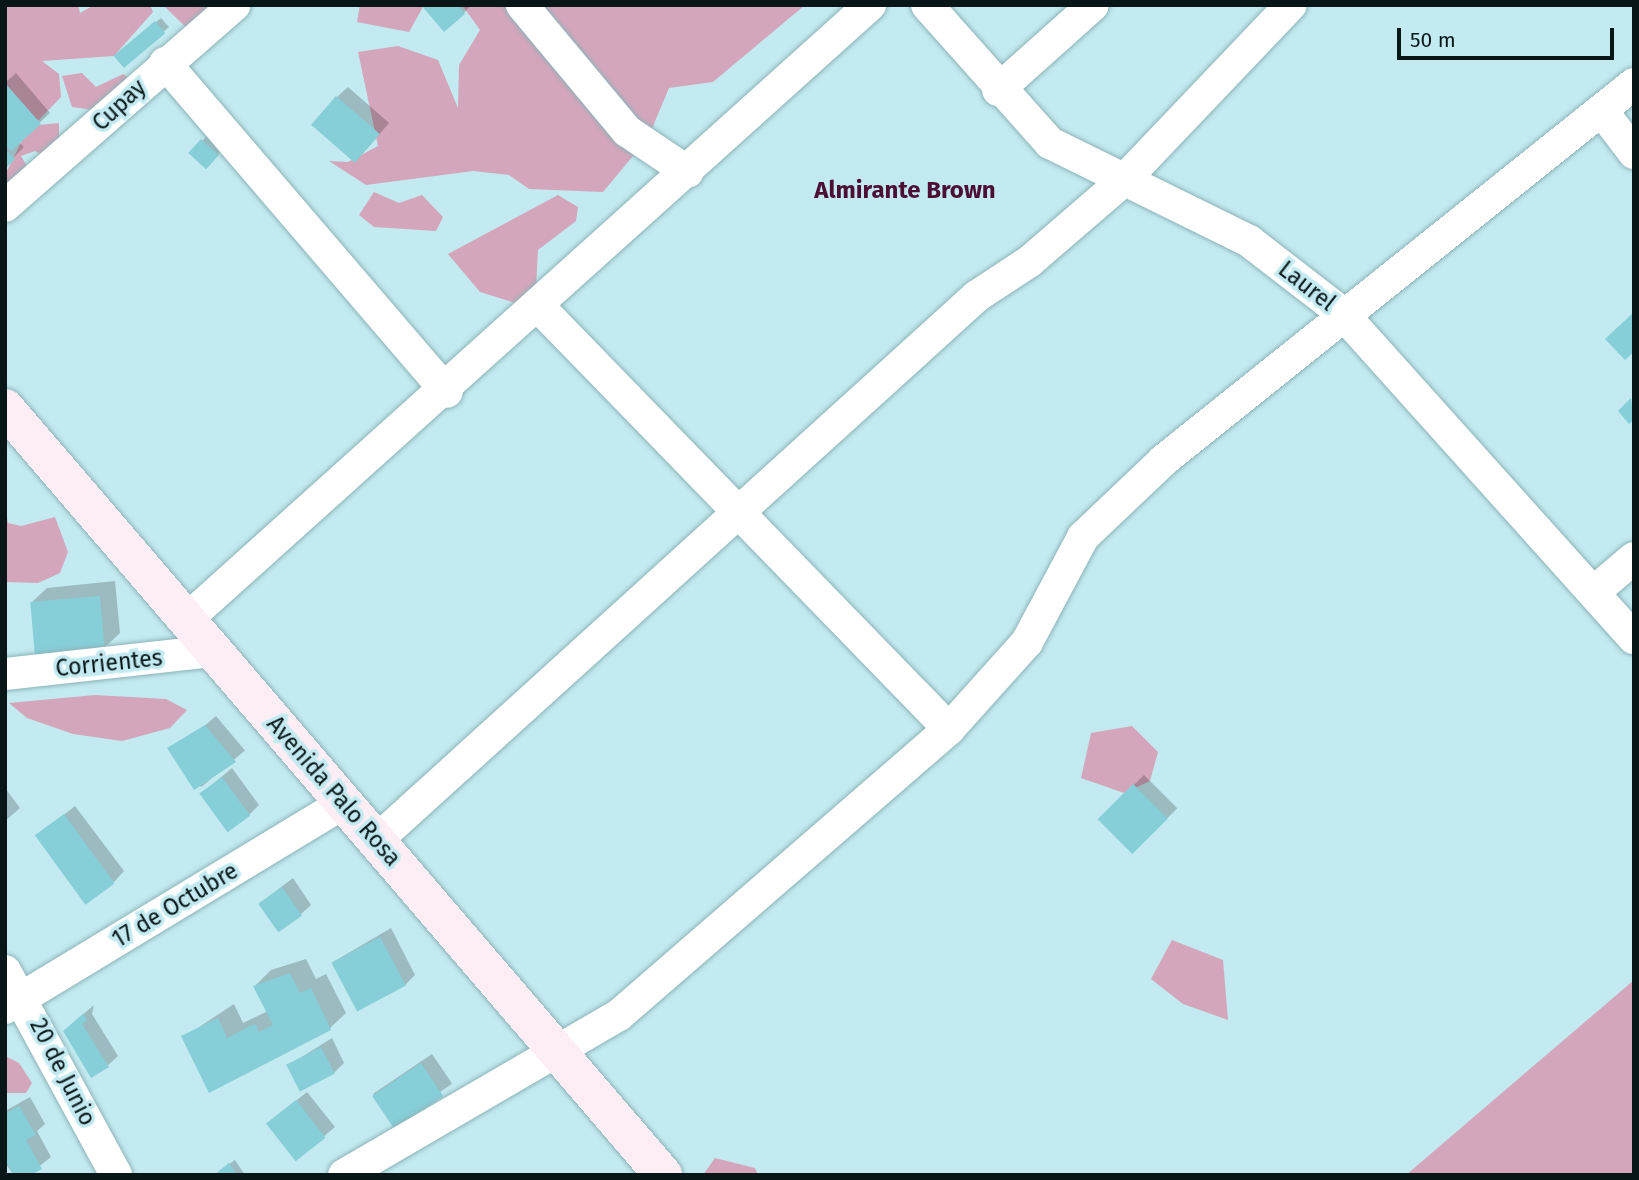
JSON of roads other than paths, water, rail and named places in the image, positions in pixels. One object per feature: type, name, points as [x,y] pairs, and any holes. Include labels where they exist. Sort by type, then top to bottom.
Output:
[{"type":"main road","name":"Avenida Palo Rosa","points":[[5,408],[377,840],[557,1056],[663,1175]]},
{"type":"street","name":"Cupay","points":[[5,206],[165,63],[235,5]]},
{"type":"street","points":[[522,5],[627,131],[688,172]]},
{"type":"street","points":[[186,621],[447,392],[870,5]]},
{"type":"street","name":"Laurel","points":[[927,5],[998,90],[1050,143],[1126,178],[1249,241],[1342,313],[1634,638]]},
{"type":"street","points":[[998,90],[1093,5]]},
{"type":"street","points":[[377,840],[977,296],[1030,261],[1126,178],[1291,5]]},
{"type":"street","points":[[165,63],[447,392]]},
{"type":"street","points":[[344,1175],[557,1056],[619,1015],[949,729],[1027,642],[1083,537],[1164,460],[1342,313],[1634,84]]},
{"type":"street","points":[[1602,111],[1634,153]]},
{"type":"street","points":[[540,308],[949,729]]},
{"type":"street","points":[[1594,592],[1634,558]]},
{"type":"street","name":"Corrientes","points":[[5,674],[212,651]]},
{"type":"street","name":"17 de Octubre","points":[[15,1002],[344,803]]},
{"type":"street","name":"20 de Junio","points":[[5,971],[15,1002],[116,1175]]},
{"type":"district","name":"Almirante Brown","points":[[905,191]]}]
